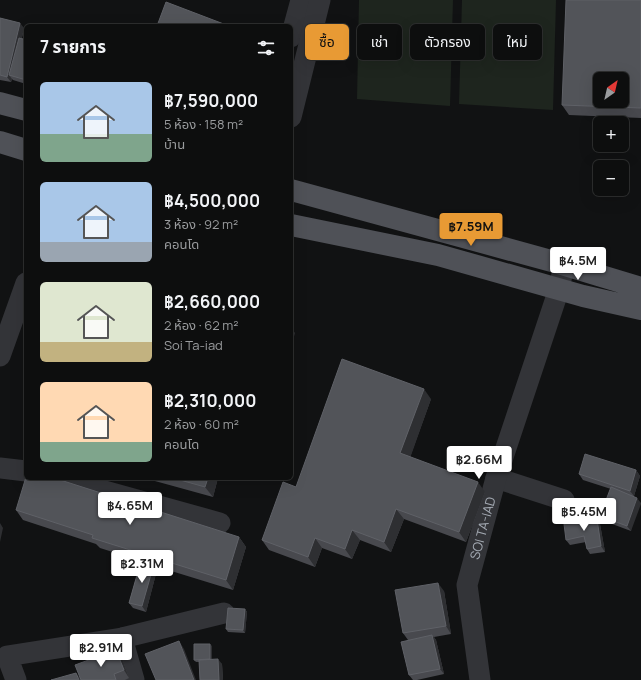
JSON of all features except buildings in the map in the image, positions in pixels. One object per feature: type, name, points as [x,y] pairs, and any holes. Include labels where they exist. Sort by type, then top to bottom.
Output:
[{"type":"main road","points":[[0,103],[24,109]]},
{"type":"main road","points":[[0,142],[24,149]]},
{"type":"main road","points":[[293,191],[564,265],[641,288]]},
{"type":"main road","points":[[293,224],[438,255],[559,289],[641,309]]},
{"type":"street","points":[[293,30],[301,0]]},
{"type":"street","points":[[293,109],[320,0]]},
{"type":"street","name":"SOI TA-IAD","points":[[480,680],[468,585],[496,478],[559,289],[564,265]]},
{"type":"street","points":[[0,356],[24,289]]},
{"type":"street","points":[[0,468],[24,472]]},
{"type":"street","points":[[496,478],[564,500]]},
{"type":"street","points":[[65,480],[220,523]]},
{"type":"street","points":[[16,680],[7,656],[122,638],[224,613]]},
{"type":"street","points":[[122,638],[134,680]]},
{"type":"shaded area","points":[[359,0],[453,0],[452,24],[410,24],[410,60],[451,60],[450,106],[357,99],[358,60],[402,60],[402,24],[359,24]]},
{"type":"shaded area","points":[[462,0],[556,0],[553,110],[459,104],[460,60],[485,60],[485,24],[461,24]]}]
